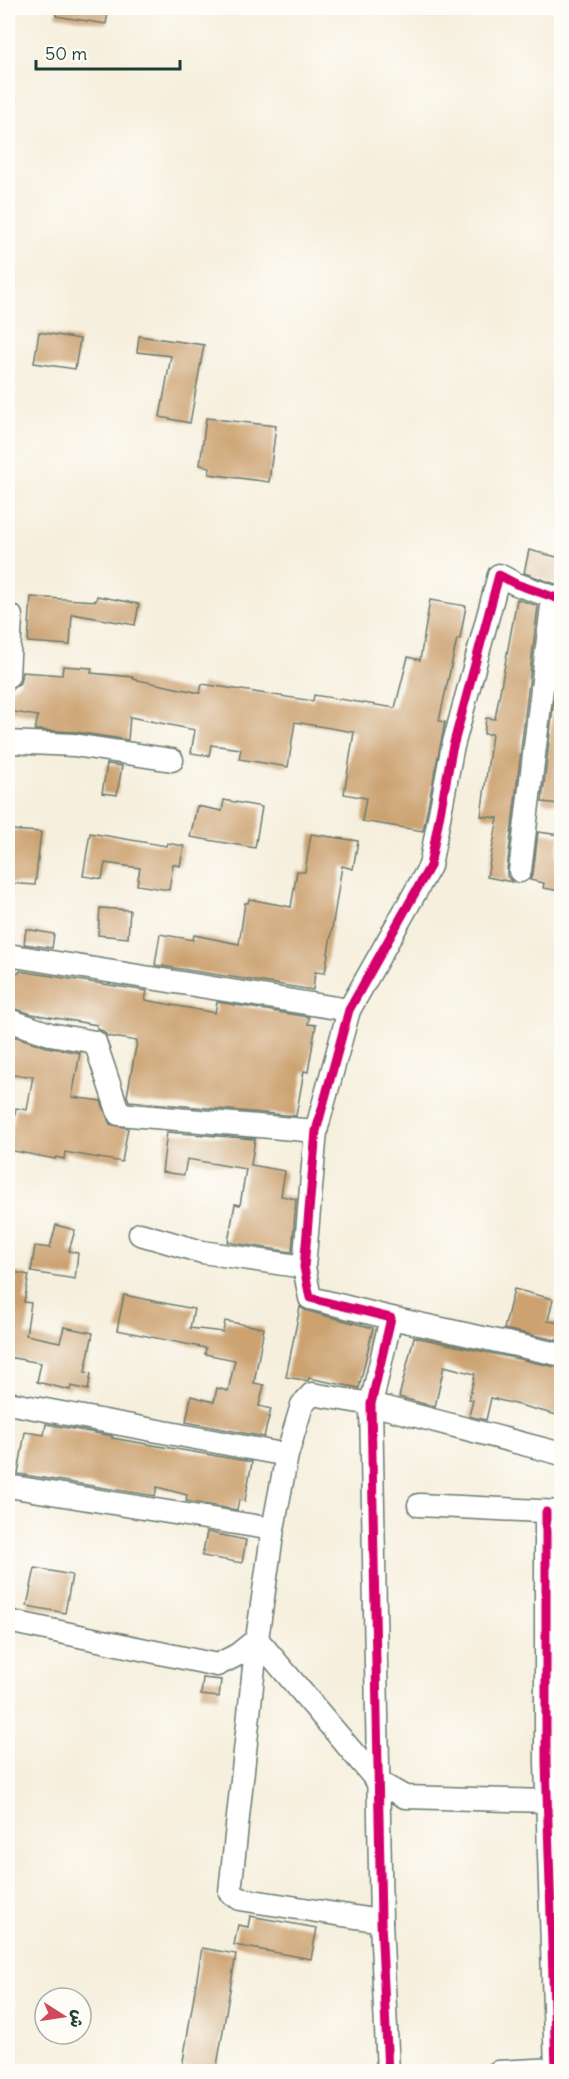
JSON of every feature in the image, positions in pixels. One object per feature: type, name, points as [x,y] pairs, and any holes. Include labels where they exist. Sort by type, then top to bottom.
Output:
[{"type":"street","points":[[520,872],[557,599],[499,576],[452,750],[430,866],[349,1010],[316,1131],[304,1267],[309,1298],[561,1355]]},
{"type":"street","points":[[8,676],[11,616]]},
{"type":"street","points":[[8,742],[74,746],[172,759]]},
{"type":"street","points":[[8,955],[349,1010]]},
{"type":"street","points":[[8,1020],[50,1034],[95,1042],[118,1114],[316,1131]]},
{"type":"street","points":[[140,1234],[202,1252],[304,1267]]},
{"type":"street","points":[[388,2072],[381,1921],[371,1404],[391,1318]]},
{"type":"street","points":[[381,1921],[240,1899],[230,1892],[257,1639],[273,1529],[287,1455],[302,1405],[312,1394],[371,1404],[561,1454]]},
{"type":"street","points":[[8,1403],[287,1455]]},
{"type":"street","points":[[8,1485],[273,1529]]},
{"type":"street","points":[[419,1505],[554,1512],[554,1761],[547,1801],[555,1843],[559,2068],[498,2072]]},
{"type":"street","points":[[8,1621],[217,1665],[237,1655],[257,1639]]},
{"type":"street","points":[[257,1639],[378,1782],[405,1797],[547,1801]]},
{"type":"building","points":[[57,8],[109,8],[106,24],[56,16]]},
{"type":"building","points":[[39,332],[80,339],[75,369],[34,363]]},
{"type":"building","points":[[139,336],[204,345],[190,423],[160,417],[171,356],[137,352]]},
{"type":"building","points":[[206,418],[276,426],[269,482],[209,474],[210,467],[200,465]]},
{"type":"building","points":[[529,550],[561,558],[561,586],[524,573]]},
{"type":"building","points":[[97,596],[139,604],[135,625],[72,614],[70,645],[28,642],[31,597],[96,601]]},
{"type":"building","points":[[517,599],[538,606],[507,869],[507,876],[512,882],[487,877],[498,818],[481,816],[492,734],[484,734],[486,718],[495,719]]},
{"type":"building","points":[[430,600],[466,606],[439,721],[445,722],[423,831],[362,821],[366,798],[344,794],[354,732],[295,722],[288,767],[239,759],[241,749],[211,745],[209,756],[191,753],[195,730],[130,717],[128,740],[76,732],[35,730],[38,716],[8,711],[12,688],[20,683],[22,672],[62,675],[63,666],[92,668],[91,673],[133,677],[133,679],[200,693],[202,684],[313,701],[314,695],[395,708],[408,657],[420,660]]},
{"type":"building","points":[[561,639],[561,804],[542,802]]},
{"type":"building","points":[[107,764],[122,766],[117,795],[102,793]]},
{"type":"building","points":[[224,800],[262,807],[255,848],[190,837],[197,806],[222,811]]},
{"type":"building","points":[[11,830],[41,832],[35,885],[8,883]]},
{"type":"building","points":[[538,832],[560,835],[556,858],[561,859],[561,891],[543,888],[544,883],[530,880],[533,873]]},
{"type":"building","points":[[90,833],[166,846],[167,843],[184,846],[180,866],[173,864],[169,890],[137,885],[140,868],[105,863],[102,879],[83,876]]},
{"type":"building","points":[[311,834],[358,841],[353,869],[342,866],[325,973],[315,972],[313,990],[155,965],[160,934],[193,940],[194,935],[239,944],[245,903],[248,903],[249,899],[291,907],[297,871],[305,872]]},
{"type":"building","points":[[100,908],[130,910],[128,938],[98,935]]},
{"type":"building","points":[[26,929],[54,934],[52,948],[24,944]]},
{"type":"building","points":[[12,971],[147,991],[145,1000],[215,1013],[217,1002],[309,1017],[308,1024],[316,1025],[308,1072],[304,1071],[296,1116],[129,1101],[127,1096],[137,1041],[107,1036],[103,1031],[97,1029],[97,1025],[32,1014],[8,1007]]},
{"type":"building","points":[[8,1037],[17,1037],[47,1047],[80,1053],[72,1097],[101,1101],[110,1124],[128,1128],[122,1162],[65,1152],[64,1159],[56,1157],[55,1159],[8,1150],[16,1108],[27,1110],[33,1076],[8,1075]]},
{"type":"building","points":[[167,1132],[255,1139],[251,1165],[285,1171],[281,1196],[296,1199],[292,1252],[228,1242],[235,1204],[240,1205],[246,1169],[187,1159],[184,1175],[162,1172]]},
{"type":"building","points":[[56,1225],[75,1230],[69,1251],[78,1253],[75,1279],[31,1272],[35,1246],[50,1248]]},
{"type":"building","points":[[8,1271],[29,1275],[24,1302],[31,1303],[26,1335],[60,1342],[64,1327],[93,1333],[85,1372],[91,1373],[88,1390],[71,1386],[70,1390],[37,1382],[41,1363],[8,1357]]},
{"type":"building","points":[[514,1289],[553,1299],[548,1321],[561,1323],[561,1341],[504,1329]]},
{"type":"building","points":[[124,1295],[194,1309],[190,1328],[223,1332],[225,1321],[264,1328],[254,1383],[264,1385],[259,1406],[271,1409],[264,1437],[186,1422],[191,1396],[214,1402],[217,1388],[228,1391],[235,1360],[205,1354],[206,1348],[117,1330]]},
{"type":"building","points":[[300,1307],[307,1311],[373,1328],[359,1388],[309,1378],[308,1381],[286,1377]]},
{"type":"building","points":[[414,1337],[561,1368],[561,1416],[491,1398],[486,1420],[469,1416],[473,1400],[469,1399],[475,1374],[444,1366],[435,1407],[399,1397]]},
{"type":"building","points":[[46,1424],[252,1462],[245,1501],[239,1500],[237,1510],[186,1501],[187,1495],[157,1487],[155,1496],[18,1474],[25,1432],[44,1435]]},
{"type":"building","points":[[207,1532],[246,1540],[242,1563],[202,1556]]},
{"type":"building","points":[[35,1568],[72,1575],[65,1613],[27,1606]]},
{"type":"building","points":[[203,1678],[221,1680],[219,1697],[201,1695]]},
{"type":"building","points":[[250,1916],[317,1928],[311,1959],[234,1945],[238,1925],[248,1927]]},
{"type":"building","points":[[202,1948],[236,1954],[216,2072],[182,2067]]},
{"type":"cycle path","points":[[388,2072],[381,1921],[371,1404],[391,1318],[310,1298],[304,1267],[316,1131],[349,1010],[430,866],[452,750],[499,575],[516,584],[562,600]]},
{"type":"cycle path","points":[[498,2072],[556,2069],[546,1762],[546,1512]]}]
